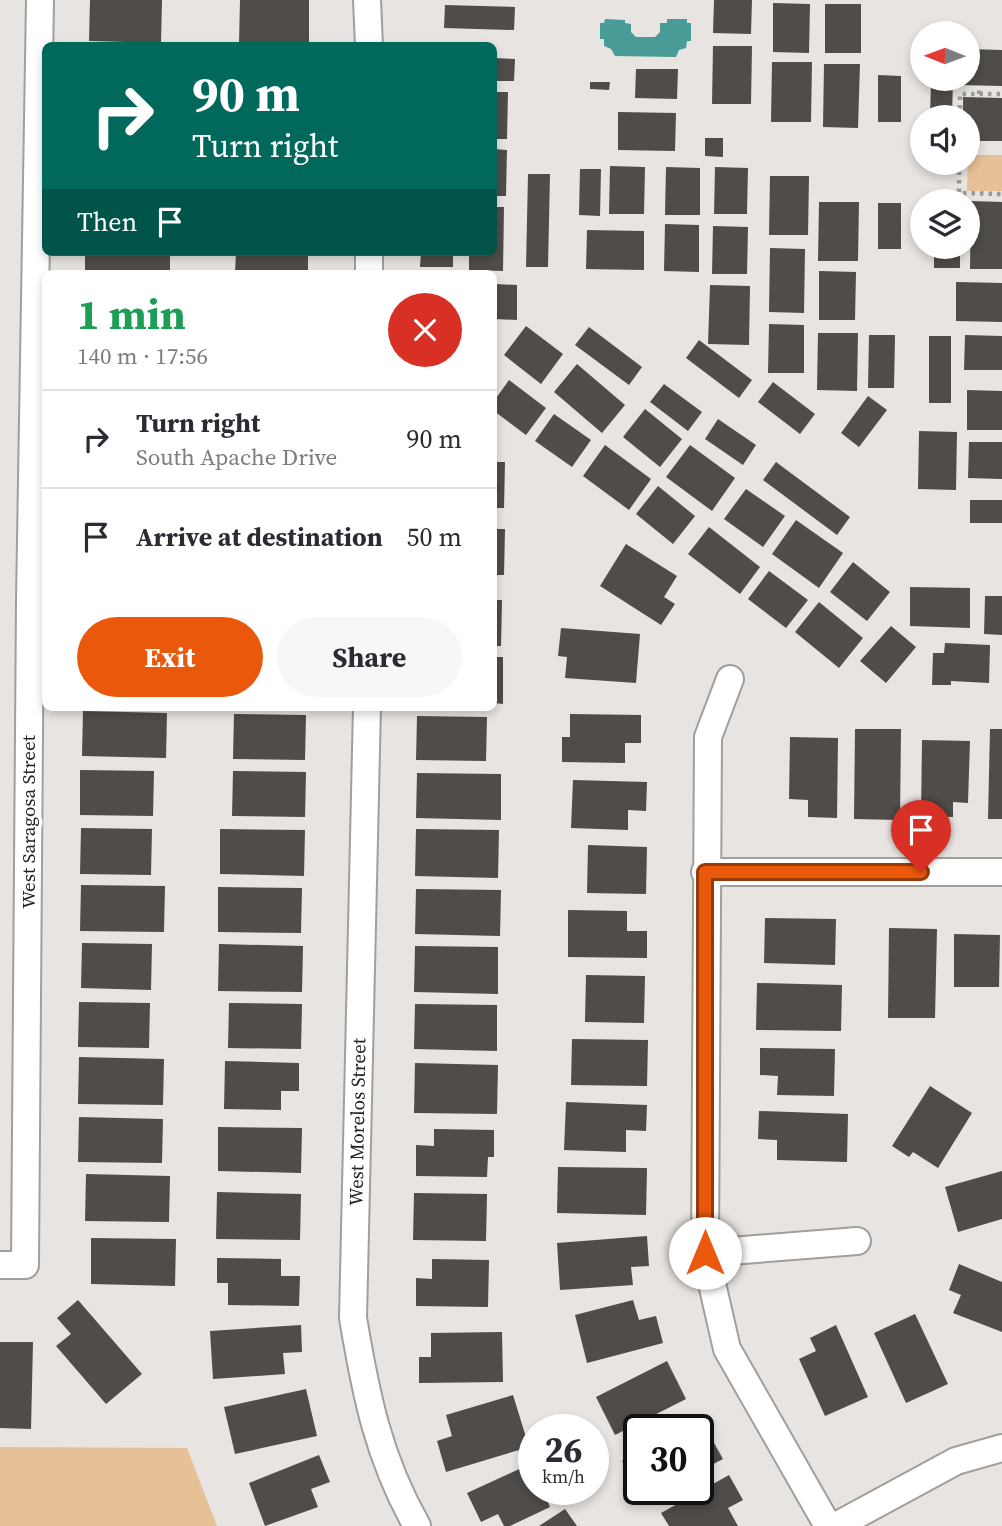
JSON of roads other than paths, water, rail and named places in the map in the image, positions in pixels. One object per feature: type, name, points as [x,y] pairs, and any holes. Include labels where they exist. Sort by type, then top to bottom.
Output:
[{"type":"street","name":"West Saragosa Street","points":[[12,1265],[38,600],[40,0]]},
{"type":"street","points":[[367,0],[369,42]]},
{"type":"street","points":[[730,679],[708,737],[705,872],[705,1253],[727,1349],[828,1526]]},
{"type":"street","name":"West Morelos Street","points":[[367,711],[353,1318],[368,1408],[395,1488],[417,1526]]},
{"type":"street","points":[[705,872],[1002,872]]},
{"type":"street","points":[[705,1253],[857,1241]]},
{"type":"street","points":[[836,1526],[956,1461],[1002,1448]]},
{"type":"water","points":[[605,19],[625,20],[625,23],[631,24],[631,32],[636,37],[655,37],[660,32],[660,23],[667,23],[667,19],[687,19],[687,23],[691,23],[691,41],[687,41],[686,48],[679,50],[676,57],[615,56],[611,49],[604,46],[604,39],[600,39],[600,23],[604,23]]}]
